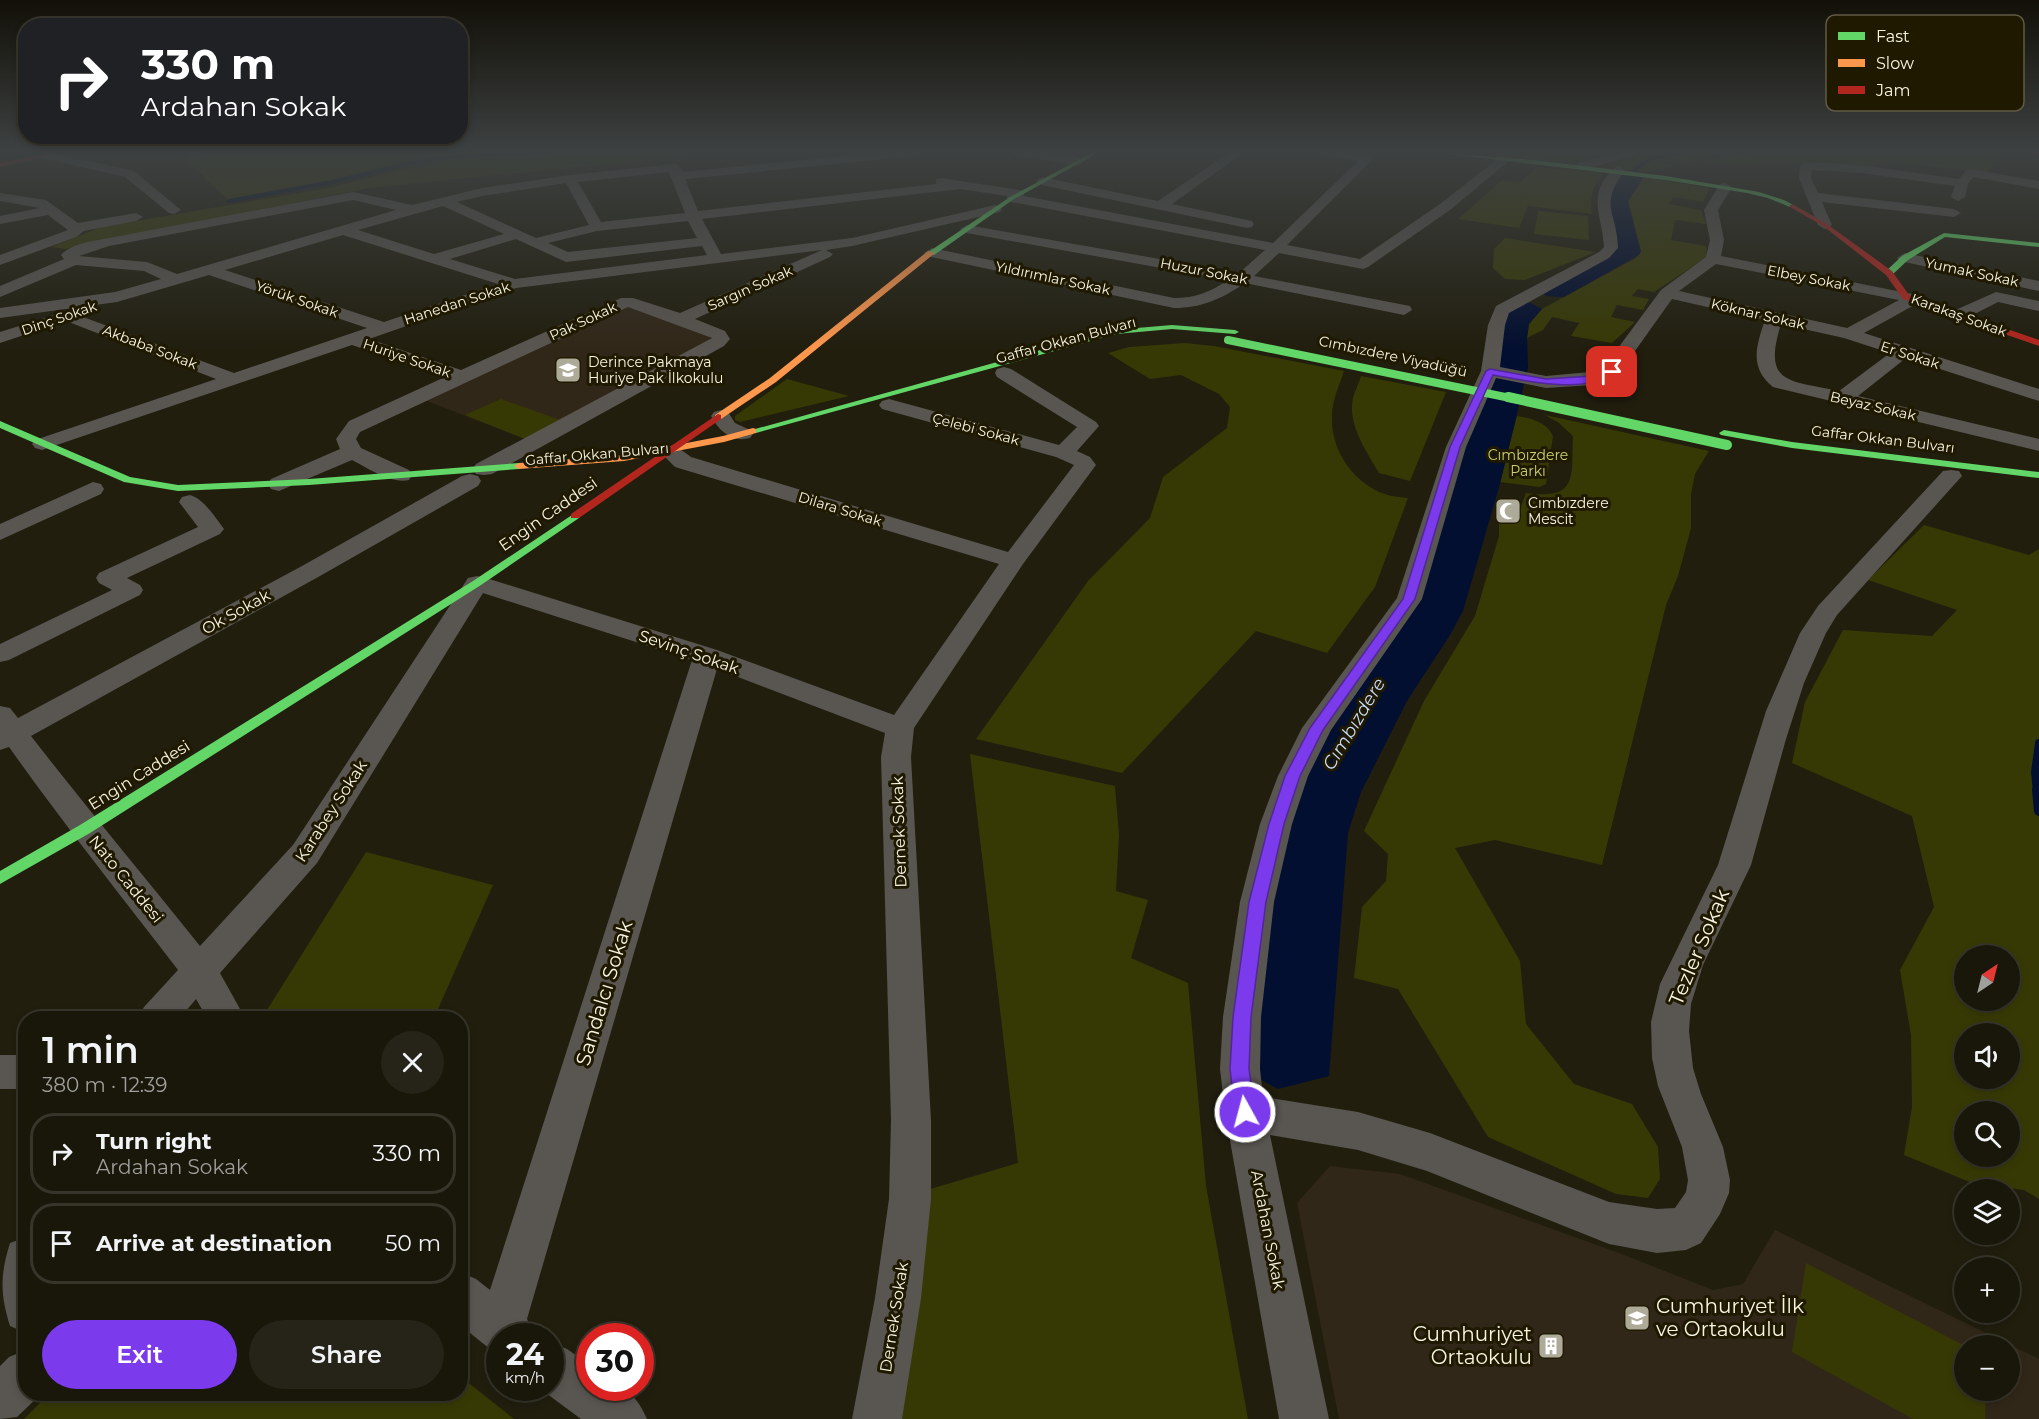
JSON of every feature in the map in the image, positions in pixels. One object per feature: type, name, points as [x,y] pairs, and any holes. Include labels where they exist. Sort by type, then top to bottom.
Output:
[{"type":"main road","name":"Engin Caddesi","points":[[0,878],[85,829],[477,583],[643,468],[676,457],[720,416],[773,380],[843,325],[901,275],[982,218]]},
{"type":"main road","name":"Karakaş Sokak","points":[[1813,218],[1889,273],[1909,298],[2039,343]]},
{"type":"main road","points":[[1889,273],[1905,258],[1944,235],[2037,242]]},
{"type":"main road","name":"Gaffar Okkan Bulvarı","points":[[676,457],[743,434],[1091,339],[1144,328],[1211,328],[1231,336]]},
{"type":"main road","name":"Gaffar Okkan Bulvarı","points":[[185,502],[477,475],[565,462],[676,457],[889,405],[1129,338],[1231,336]]},
{"type":"main road","name":"Cımbızdere Viyadüğü","points":[[1231,336],[1427,369],[1725,439]]},
{"type":"main road","name":"Gaffar Okkan Bulvarı","points":[[0,424],[102,471],[153,485],[204,488],[400,475],[477,475],[643,468]]},
{"type":"main road","name":"Gaffar Okkan Bulvarı","points":[[1725,439],[2039,475]]},
{"type":"main road","name":"Gaffar Okkan Bulvarı","points":[[1725,439],[1783,456],[2039,486]]},
{"type":"main road","points":[[73,480],[102,492]]},
{"type":"street","points":[[61,218],[75,228]]},
{"type":"street","points":[[0,243],[129,218]]},
{"type":"street","points":[[74,260],[69,255],[74,251],[95,245],[236,218]]},
{"type":"street","points":[[0,313],[117,297],[382,218]]},
{"type":"street","points":[[486,218],[515,235],[566,257],[706,241]]},
{"type":"street","points":[[592,218],[597,227]]},
{"type":"street","points":[[532,243],[597,227],[674,218]]},
{"type":"street","points":[[694,218],[717,260]]},
{"type":"street","name":"Hanedan Sokak","points":[[42,444],[514,284],[852,242],[954,218]]},
{"type":"street","points":[[1127,218],[1363,264],[1429,218]]},
{"type":"street","points":[[1221,218],[1278,231]]},
{"type":"street","points":[[1144,328],[1174,303],[1194,303],[1216,296],[1242,278],[1276,248],[1278,231],[1294,218]]},
{"type":"street","name":"Ardahan Sokak","points":[[1304,1419],[1245,1112],[1239,1069],[1242,1017],[1257,902],[1276,824],[1293,776],[1317,728],[1409,599],[1455,447],[1495,358],[1494,327],[1502,309],[1604,255],[1611,248],[1606,218]]},
{"type":"street","points":[[1490,371],[1546,382],[1602,377],[1612,372],[1667,293],[1713,259],[1717,240],[1713,218]]},
{"type":"street","points":[[1822,218],[1825,225]]},
{"type":"street","points":[[1944,235],[1952,218]]},
{"type":"street","points":[[0,260],[71,234],[77,230],[75,228]]},
{"type":"street","points":[[343,230],[514,284]]},
{"type":"street","name":"Huzur Sokak","points":[[967,230],[1242,278],[1404,310]]},
{"type":"street","points":[[433,259],[515,235]]},
{"type":"street","name":"Sargın Sokak","points":[[681,319],[852,242]]},
{"type":"street","name":"Yıldırımlar Sokak","points":[[932,253],[1174,303]]},
{"type":"street","name":"Yumak Sokak","points":[[1905,258],[2039,286]]},
{"type":"street","name":"Elbey Sokak","points":[[1713,259],[1909,298]]},
{"type":"street","points":[[0,292],[74,260],[147,267],[178,280]]},
{"type":"street","name":"Yörük Sokak","points":[[211,270],[383,328]]},
{"type":"street","name":"Köknar Sokak","points":[[1667,293],[1849,334]]},
{"type":"street","name":"Dinç Sokak","points":[[0,338],[117,297]]},
{"type":"street","points":[[1958,316],[1996,297],[2039,306]]},
{"type":"street","name":"Er Sokak","points":[[1849,334],[1909,298]]},
{"type":"street","name":"Pak Sokak","points":[[352,452],[345,439],[356,425],[627,301],[711,330],[721,339],[543,436]]},
{"type":"street","points":[[1174,303],[1211,328]]},
{"type":"street","name":"Akbaba Sokak","points":[[67,316],[233,379]]},
{"type":"street","name":"Beyaz Sokak","points":[[1774,317],[1763,362],[1768,373],[1780,383],[2039,445]]},
{"type":"street","name":"Er Sokak","points":[[1849,334],[1902,353],[2039,395]]},
{"type":"street","name":"Huriye Sokak","points":[[352,339],[463,377]]},
{"type":"street","points":[[1841,399],[1902,353]]},
{"type":"street","points":[[1004,373],[1089,426],[1063,453]]},
{"type":"street","name":"Çelebi Sokak","points":[[889,405],[1063,453]]},
{"type":"street","points":[[720,416],[727,427],[743,434]]},
{"type":"street","points":[[543,436],[556,455],[565,462]]},
{"type":"street","name":"Ok Sokak","points":[[4,729],[477,475],[543,436]]},
{"type":"street","points":[[2015,472],[2039,451]]},
{"type":"street","points":[[279,484],[352,452],[400,475]]},
{"type":"street","name":"Dernek Sokak","points":[[877,1419],[898,1298],[910,1199],[911,1120],[896,758],[900,728],[1013,561],[1083,468],[1083,462],[1063,453]]},
{"type":"street","name":"Dilara Sokak","points":[[676,457],[1013,561]]},
{"type":"street","name":"Tezler Sokak","points":[[1245,1112],[1358,1131],[1430,1152],[1609,1223],[1657,1232],[1686,1228],[1700,1212],[1709,1182],[1704,1154],[1679,1090],[1671,1053],[1670,1021],[1676,992],[1732,869],[1772,736],[1799,660],[1813,629],[1951,476]]},
{"type":"street","points":[[0,533],[102,492]]},
{"type":"street","points":[[0,654],[130,590],[108,578],[212,529],[185,502]]},
{"type":"street","name":"Sevinç Sokak","points":[[477,583],[707,656],[900,728]]},
{"type":"street","name":"Karabey Sokak","points":[[164,1011],[305,854],[477,583]]},
{"type":"street","name":"Sandalcı Sokak","points":[[509,1323],[707,656]]},
{"type":"street","name":"Nato Caddesi","points":[[4,729],[103,848],[200,972],[222,1011]]},
{"type":"street","points":[[0,1072],[18,1072]]},
{"type":"street","points":[[468,1302],[494,1323]]},
{"type":"street","points":[[564,1376],[622,1419]]},
{"type":"street","points":[[0,1400],[18,1382]]},
{"type":"shaded area","name":"Derince Pakmaya Huriye Pak İlkokulu","points":[[626,305],[710,336],[710,339],[525,439],[422,399]]},
{"type":"shaded area","name":"Cumhuriyet İlk ve Ortaokulu","points":[[1330,1166],[1400,1174],[1619,1253],[1713,1290],[1743,1284],[1775,1230],[1954,1317],[1954,1323],[1965,1323],[1990,1335],[1954,1335],[1954,1401],[2020,1401],[2020,1350],[2039,1359],[2039,1419],[1339,1419],[1297,1203]]},
{"type":"green space","points":[[152,218],[218,218],[65,249],[51,247],[101,227]]},
{"type":"green space","points":[[1459,218],[1523,218],[1519,228]]},
{"type":"green space","points":[[1537,218],[1588,218],[1589,240],[1534,234]]},
{"type":"green space","points":[[1632,218],[1704,218],[1706,224],[1675,220],[1671,240],[1706,246],[1707,257],[1654,292],[1638,289],[1632,296],[1649,299],[1643,310],[1617,305],[1611,317],[1635,322],[1612,343],[1571,336],[1579,323],[1552,317],[1543,330],[1527,338],[1529,324],[1542,309],[1636,258],[1640,253]]},
{"type":"green space","points":[[1505,238],[1596,252],[1525,280],[1505,279],[1493,268],[1494,249]]},
{"type":"green space","points":[[1185,343],[1214,346],[1344,371],[1332,409],[1332,428],[1339,452],[1354,473],[1373,489],[1388,495],[1408,498],[1375,587],[1327,653],[1256,631],[1122,773],[976,739],[1088,581],[1150,518],[1163,477],[1227,428],[1230,407],[1219,394],[1181,375],[1150,379],[1108,353],[1129,347]]},
{"type":"green space","points":[[1361,376],[1446,392],[1410,481],[1379,473],[1359,437],[1352,408]]},
{"type":"green space","points":[[787,379],[849,396],[740,422],[735,420],[735,416]]},
{"type":"green space","points":[[501,399],[560,420],[525,439],[465,415]]},
{"type":"green space","points":[[1545,415],[1709,451],[1695,474],[1691,494],[1691,528],[1678,576],[1666,605],[1602,865],[1495,840],[1455,848],[1520,961],[1526,1024],[1574,1084],[1632,1104],[1658,1147],[1660,1179],[1648,1198],[1616,1194],[1488,1137],[1398,989],[1354,978],[1362,907],[1386,881],[1388,854],[1364,831],[1424,701],[1475,616],[1499,536],[1499,520],[1515,522],[1526,493],[1555,493],[1564,489],[1569,482],[1573,436],[1559,423]]},
{"type":"green space","name":"Cımbızdere Parkı","points":[[1517,416],[1542,424],[1553,436],[1546,484],[1539,487],[1500,482]]},
{"type":"green space","points":[[1924,525],[2029,555],[2039,549],[2039,1199],[2020,1189],[2020,1179],[1962,1179],[1904,1155],[1912,1107],[1911,1035],[1900,970],[1934,907],[1912,816],[1792,763],[1805,702],[1843,630],[1932,636],[1957,610],[1868,580]]},
{"type":"green space","points":[[970,754],[1115,786],[1119,835],[1116,891],[1148,900],[1131,958],[1188,983],[1206,1186],[1248,1419],[893,1419],[927,1190],[1018,1163]]},
{"type":"green space","points":[[366,852],[493,885],[437,1011],[266,1011]]},
{"type":"green space","points":[[1806,1263],[1954,1340],[1954,1401],[1986,1401],[1985,1419],[1913,1419],[1792,1352]]},
{"type":"green space","points":[[468,1383],[486,1397],[486,1401],[491,1401],[514,1419],[24,1419],[42,1401],[468,1401]]},
{"type":"water","points":[[1604,218],[1632,218],[1641,251],[1639,255],[1564,297],[1546,296],[1539,289],[1608,252]]},
{"type":"water","name":"Cımbızdere","points":[[1515,301],[1531,303],[1542,309],[1529,324],[1528,368],[1500,484],[1463,611],[1407,701],[1361,792],[1348,833],[1329,1076],[1278,1089],[1240,1069],[1293,776],[1401,613],[1471,410],[1494,326]]},
{"type":"waterway","points":[[2037,792],[2035,772],[2039,743]]},
{"type":"waterway","points":[[2037,790],[2039,811]]},
{"type":"traffic: fast","points":[[931,253],[982,218]]},
{"type":"traffic: fast","points":[[1889,273],[1905,258],[1944,235],[2039,245]]},
{"type":"traffic: fast","points":[[753,431],[1116,332],[1172,327],[1235,332]]},
{"type":"traffic: fast","points":[[1228,340],[1453,385],[1727,445]]},
{"type":"traffic: fast","points":[[0,424],[128,480],[178,488],[309,482],[519,466]]},
{"type":"traffic: fast","points":[[1724,433],[1792,445],[2039,475]]},
{"type":"traffic: fast","points":[[0,878],[85,829],[477,583],[575,516]]},
{"type":"traffic: slow","points":[[718,417],[773,380],[931,253]]},
{"type":"traffic: slow","points":[[519,466],[624,458],[724,439],[753,431]]},
{"type":"traffic: jam","points":[[1813,218],[1889,273],[1906,297],[2039,343]]},
{"type":"traffic: jam","points":[[575,516],[718,417]]},
{"type":"place","name":"Derince Pakmaya Huriye Pak İlkokulu","points":[[568,370]]},
{"type":"place","name":"Cımbızdere Mescit","points":[[1508,511]]},
{"type":"place","name":"Cumhuriyet İlk ve Ortaokulu","points":[[1637,1318]]},
{"type":"place","name":"Cumhuriyet Ortaokulu","points":[[1551,1346]]},
{"type":"route","points":[[1245,1112],[1239,1069],[1242,1017],[1257,902],[1276,824],[1293,776],[1317,728],[1374,652],[1409,599],[1455,447],[1490,371],[1546,382],[1593,379],[1612,372]]}]
